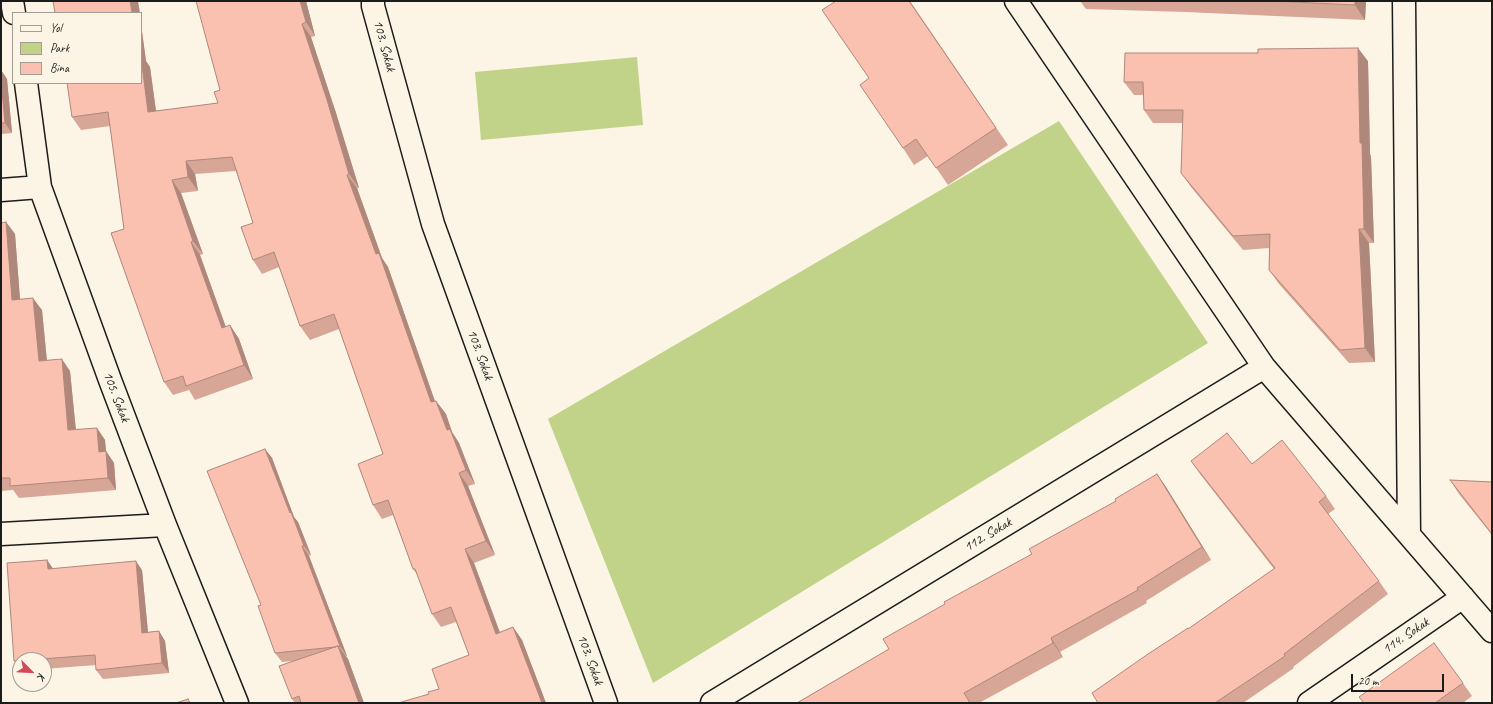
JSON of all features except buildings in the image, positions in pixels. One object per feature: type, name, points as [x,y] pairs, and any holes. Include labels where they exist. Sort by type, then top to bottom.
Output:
[{"type":"street","points":[[12,1],[14,12]]},
{"type":"street","points":[[1016,1],[1264,367],[1492,631]]},
{"type":"street","points":[[1404,1],[1409,535]]},
{"type":"street","name":"103. Sokak","points":[[372,3],[433,224],[606,703]]},
{"type":"street","name":"105. Sokak","points":[[26,84],[40,187],[164,525],[237,703]]},
{"type":"street","points":[[1,190],[40,187]]},
{"type":"street","name":"112. Sokak","points":[[712,703],[1264,367]]},
{"type":"street","points":[[1,534],[164,525]]},
{"type":"street","name":"114. Sokak","points":[[1309,703],[1463,597]]},
{"type":"green space","points":[[637,57],[643,125],[481,140],[475,72]]},
{"type":"green space","points":[[1059,121],[1208,343],[653,683],[548,419]]}]
